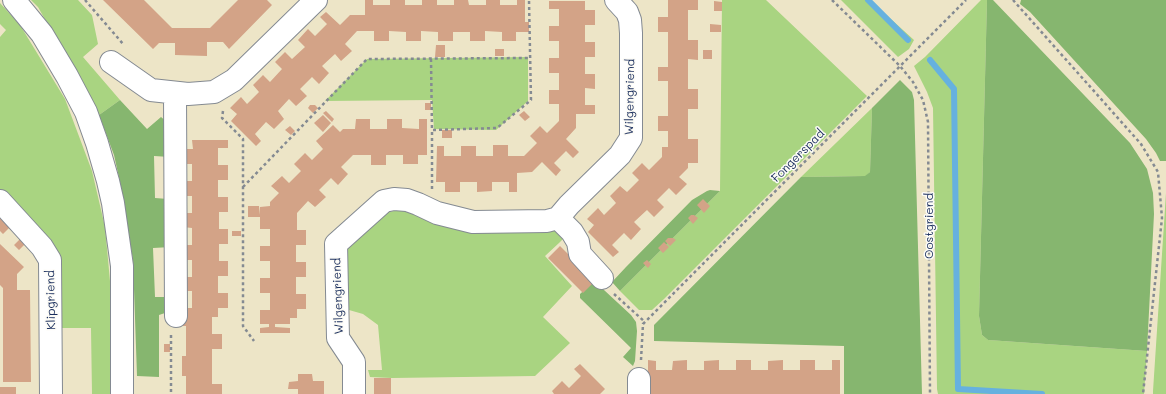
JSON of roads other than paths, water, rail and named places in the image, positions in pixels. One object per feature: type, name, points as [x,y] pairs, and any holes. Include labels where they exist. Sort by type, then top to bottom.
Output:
[{"type":"street","points":[[14,0],[42,34],[86,112],[108,181],[113,203],[122,266],[122,394]]},
{"type":"street","points":[[111,62],[151,90],[188,94],[214,92],[234,80],[316,0]]},
{"type":"street","name":"Wilgengriend","points":[[354,394],[354,362],[338,338],[336,244],[384,201],[407,200],[437,213],[474,222],[547,221],[558,218],[569,205],[620,155],[631,138],[630,20],[628,12],[616,0]]},
{"type":"street","points":[[175,93],[176,316]]},
{"type":"street","name":"Klipgriend","points":[[0,201],[42,247],[50,260],[51,394]]},
{"type":"street","points":[[558,218],[572,232],[578,242],[580,254],[602,278]]},
{"type":"waterway","points":[[868,0],[908,40]]},
{"type":"waterway","points":[[930,60],[954,89],[958,389],[1042,394]]}]
